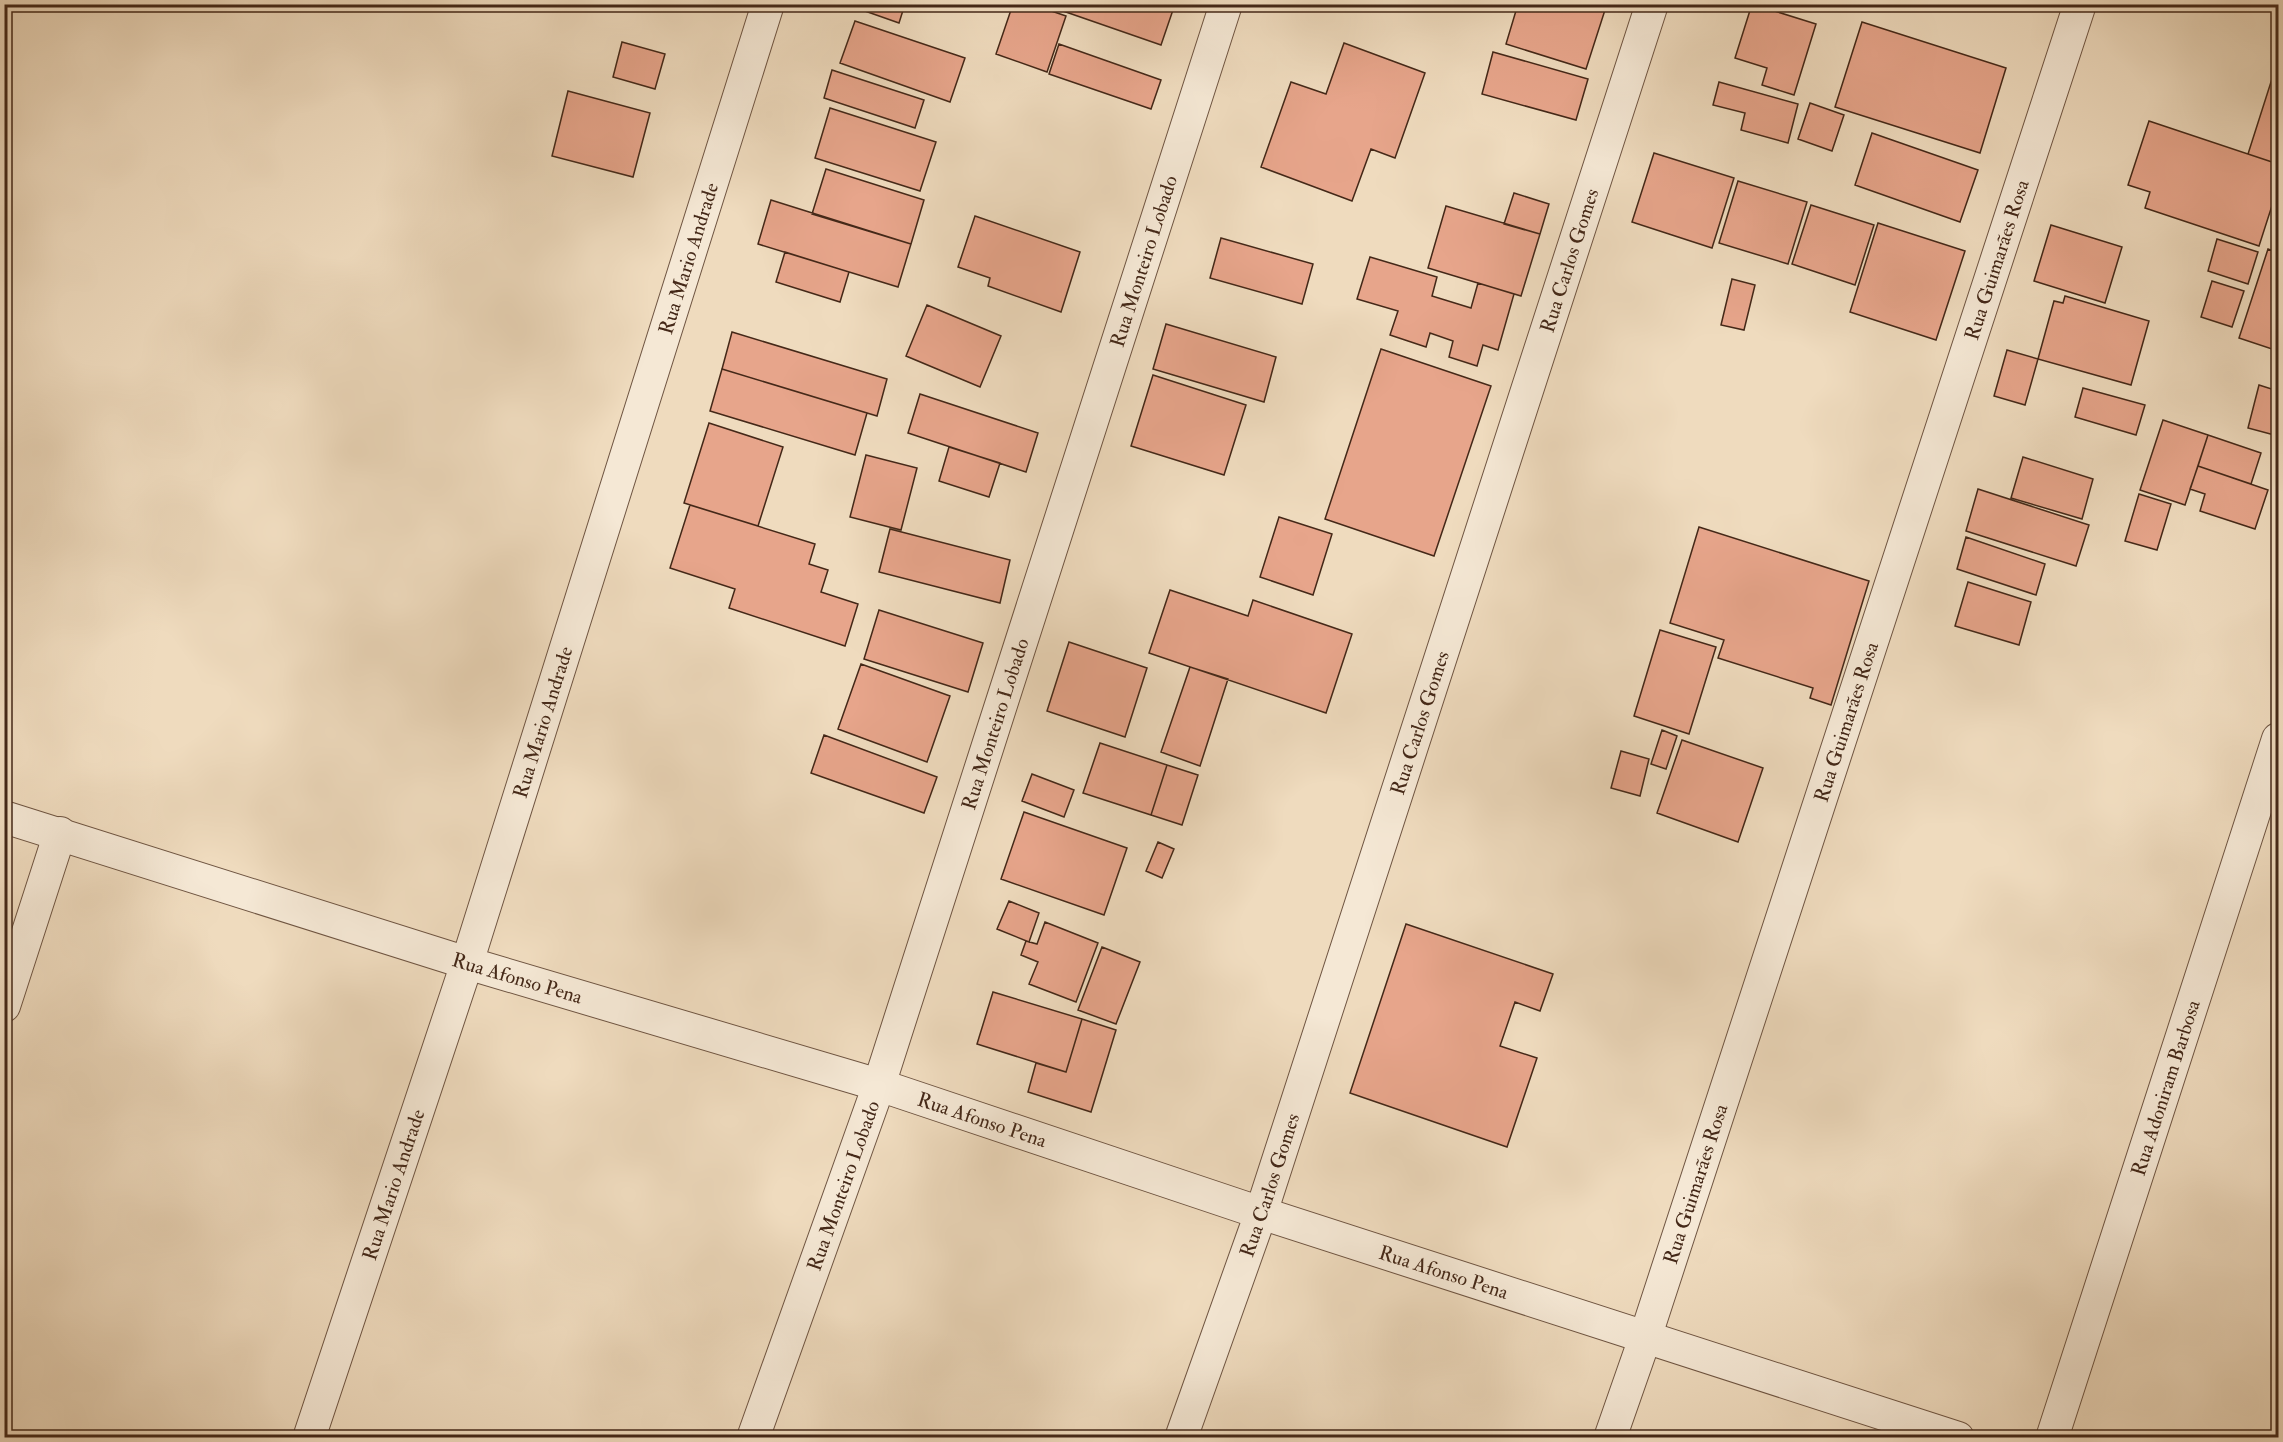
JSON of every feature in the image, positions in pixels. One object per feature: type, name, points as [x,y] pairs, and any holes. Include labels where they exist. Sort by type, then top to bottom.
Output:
[{"type":"street","name":"Rua Mario Andrade","points":[[309,1437],[467,963],[768,4]]},
{"type":"street","name":"Rua Monteiro Lobado","points":[[753,1437],[879,1085],[1226,4]]},
{"type":"street","name":"Rua Carlos Gomes","points":[[1181,1437],[1261,1213],[1652,4]]},
{"type":"street","name":"Rua Guimarães Rosa","points":[[1610,1437],[1646,1335],[2080,4]]},
{"type":"street","name":"Rua Adoniram Barbosa","points":[[2052,1437],[2278,739]]},
{"type":"street","name":"Rua Afonso Pena","points":[[4,817],[467,963],[879,1085],[1261,1213],[1958,1437]]},
{"type":"street","points":[[4,1006],[60,833]]},
{"type":"building","points":[[845,4],[905,4],[899,23]]},
{"type":"building","points":[[1013,4],[1031,4],[1066,16],[1047,72],[996,54]]},
{"type":"building","points":[[1066,4],[1175,4],[1161,45],[1063,11]]},
{"type":"building","points":[[1518,4],[1590,4],[1605,10],[1586,69],[1506,44]]},
{"type":"building","points":[[1752,4],[1816,24],[1794,95],[1762,85],[1767,68],[1735,58]]},
{"type":"building","points":[[855,21],[965,58],[950,102],[840,63]]},
{"type":"building","points":[[1862,22],[2006,68],[1980,153],[1835,107]]},
{"type":"building","points":[[622,42],[665,54],[655,89],[613,77]]},
{"type":"building","points":[[1344,43],[1425,73],[1395,158],[1371,149],[1352,201],[1261,167],[1291,82],[1326,94]]},
{"type":"building","points":[[1059,44],[1161,80],[1151,109],[1049,74]]},
{"type":"building","points":[[1493,52],[1588,79],[1576,120],[1482,94]]},
{"type":"building","points":[[2278,60],[2278,164],[2248,154]]},
{"type":"building","points":[[832,70],[924,100],[915,128],[824,98]]},
{"type":"building","points":[[1719,82],[1798,104],[1788,143],[1741,130],[1745,113],[1713,105]]},
{"type":"building","points":[[568,91],[650,113],[633,177],[552,156]]},
{"type":"building","points":[[1810,103],[1844,115],[1832,151],[1798,139]]},
{"type":"building","points":[[830,108],[936,142],[920,191],[815,158]]},
{"type":"building","points":[[2149,121],[2278,164],[2278,187],[2259,246],[2145,208],[2150,192],[2128,185]]},
{"type":"building","points":[[1872,133],[1978,170],[1960,222],[1855,185]]},
{"type":"building","points":[[1654,153],[1734,178],[1712,248],[1632,222]]},
{"type":"building","points":[[826,169],[924,200],[911,244],[812,214]]},
{"type":"building","points":[[1738,181],[1807,202],[1788,264],[1719,243]]},
{"type":"building","points":[[1514,193],[1549,204],[1540,234],[1504,224]]},
{"type":"building","points":[[771,200],[911,244],[898,287],[758,244]]},
{"type":"building","points":[[1811,205],[1874,225],[1855,285],[1792,264]]},
{"type":"building","points":[[1446,206],[1540,234],[1521,296],[1428,268]]},
{"type":"building","points":[[975,216],[1080,252],[1061,312],[988,286],[990,278],[958,267]]},
{"type":"building","points":[[1878,223],[1965,251],[1936,340],[1850,312]]},
{"type":"building","points":[[2051,225],[2122,247],[2105,303],[2034,281]]},
{"type":"building","points":[[1221,238],[1313,264],[1302,304],[1210,278]]},
{"type":"building","points":[[2217,239],[2258,252],[2248,284],[2208,271]]},
{"type":"building","points":[[2268,249],[2278,253],[2278,351],[2239,338]]},
{"type":"building","points":[[785,252],[849,272],[840,302],[776,282]]},
{"type":"building","points":[[1370,257],[1437,277],[1432,296],[1471,308],[1478,283],[1514,294],[1498,350],[1483,345],[1477,366],[1449,357],[1453,341],[1430,333],[1426,347],[1390,335],[1398,311],[1357,299]]},
{"type":"building","points":[[1732,279],[1755,285],[1744,330],[1721,325]]},
{"type":"building","points":[[2212,281],[2244,291],[2232,327],[2201,317]]},
{"type":"building","points":[[2065,296],[2149,321],[2131,385],[2038,359],[2054,301],[2063,303]]},
{"type":"building","points":[[927,305],[1001,336],[980,387],[906,356]]},
{"type":"building","points":[[1166,324],[1276,357],[1264,402],[1153,369]]},
{"type":"building","points":[[732,332],[887,379],[877,416],[722,369]]},
{"type":"building","points":[[1381,349],[1491,386],[1434,556],[1325,519]]},
{"type":"building","points":[[2007,350],[2038,359],[2025,405],[1994,396]]},
{"type":"building","points":[[722,369],[867,413],[855,455],[710,411]]},
{"type":"building","points":[[1153,375],[1246,405],[1224,475],[1131,446]]},
{"type":"building","points":[[2259,385],[2278,391],[2278,436],[2248,428]]},
{"type":"building","points":[[2083,388],[2145,405],[2136,435],[2075,417]]},
{"type":"building","points":[[920,394],[1038,433],[1026,472],[908,433]]},
{"type":"building","points":[[2163,420],[2208,435],[2185,505],[2140,490]]},
{"type":"building","points":[[709,423],[783,447],[758,526],[684,503]]},
{"type":"building","points":[[2208,435],[2261,453],[2251,484],[2198,466]]},
{"type":"building","points":[[949,447],[1000,463],[989,497],[939,481]]},
{"type":"building","points":[[866,455],[917,468],[901,530],[850,517]]},
{"type":"building","points":[[2023,457],[2093,479],[2082,519],[2011,498]]},
{"type":"building","points":[[2198,466],[2268,490],[2255,529],[2200,511],[2205,494],[2190,489]]},
{"type":"building","points":[[1978,489],[2089,525],[2076,566],[1966,531]]},
{"type":"building","points":[[2139,494],[2171,504],[2157,550],[2125,541]]},
{"type":"building","points":[[690,505],[815,544],[809,564],[828,570],[821,592],[858,604],[845,646],[729,608],[735,589],[670,568]]},
{"type":"building","points":[[1279,517],[1332,534],[1313,595],[1260,577]]},
{"type":"building","points":[[1699,527],[1869,581],[1831,705],[1810,698],[1813,688],[1718,658],[1724,640],[1670,623]]},
{"type":"building","points":[[890,529],[1010,560],[1000,603],[879,572]]},
{"type":"building","points":[[1966,537],[2045,564],[2036,595],[1957,569]]},
{"type":"building","points":[[1968,582],[2031,602],[2019,645],[1955,626]]},
{"type":"building","points":[[1170,590],[1248,616],[1253,600],[1352,634],[1326,713],[1149,653]]},
{"type":"building","points":[[879,610],[983,643],[968,692],[864,659]]},
{"type":"building","points":[[1660,630],[1716,647],[1689,734],[1634,716]]},
{"type":"building","points":[[1069,642],[1147,668],[1125,737],[1047,711]]},
{"type":"building","points":[[861,664],[950,696],[927,762],[838,729]]},
{"type":"building","points":[[1190,667],[1228,679],[1200,766],[1161,752]]},
{"type":"building","points":[[1662,730],[1677,736],[1666,769],[1651,764]]},
{"type":"building","points":[[824,735],[937,777],[924,813],[811,773]]},
{"type":"building","points":[[1682,740],[1763,768],[1738,842],[1657,813]]},
{"type":"building","points":[[1100,743],[1167,765],[1151,815],[1083,793]]},
{"type":"building","points":[[1621,751],[1649,759],[1640,796],[1611,788]]},
{"type":"building","points":[[1167,765],[1198,775],[1182,825],[1151,815]]},
{"type":"building","points":[[1032,774],[1074,790],[1064,817],[1022,801]]},
{"type":"building","points":[[1024,812],[1127,848],[1104,915],[1001,879]]},
{"type":"building","points":[[1158,842],[1174,849],[1162,878],[1146,871]]},
{"type":"building","points":[[1009,901],[1039,913],[1029,942],[997,929]]},
{"type":"building","points":[[1045,922],[1098,943],[1076,1002],[1029,984],[1038,962],[1021,955],[1026,941],[1037,944]]},
{"type":"building","points":[[1406,924],[1553,974],[1540,1011],[1515,1002],[1500,1046],[1537,1058],[1507,1147],[1350,1093]]},
{"type":"building","points":[[1102,947],[1140,962],[1116,1024],[1078,1010]]},
{"type":"building","points":[[993,992],[1082,1019],[1066,1072],[977,1044]]},
{"type":"building","points":[[1082,1019],[1116,1030],[1091,1112],[1028,1092],[1036,1063],[1066,1072]]}]
